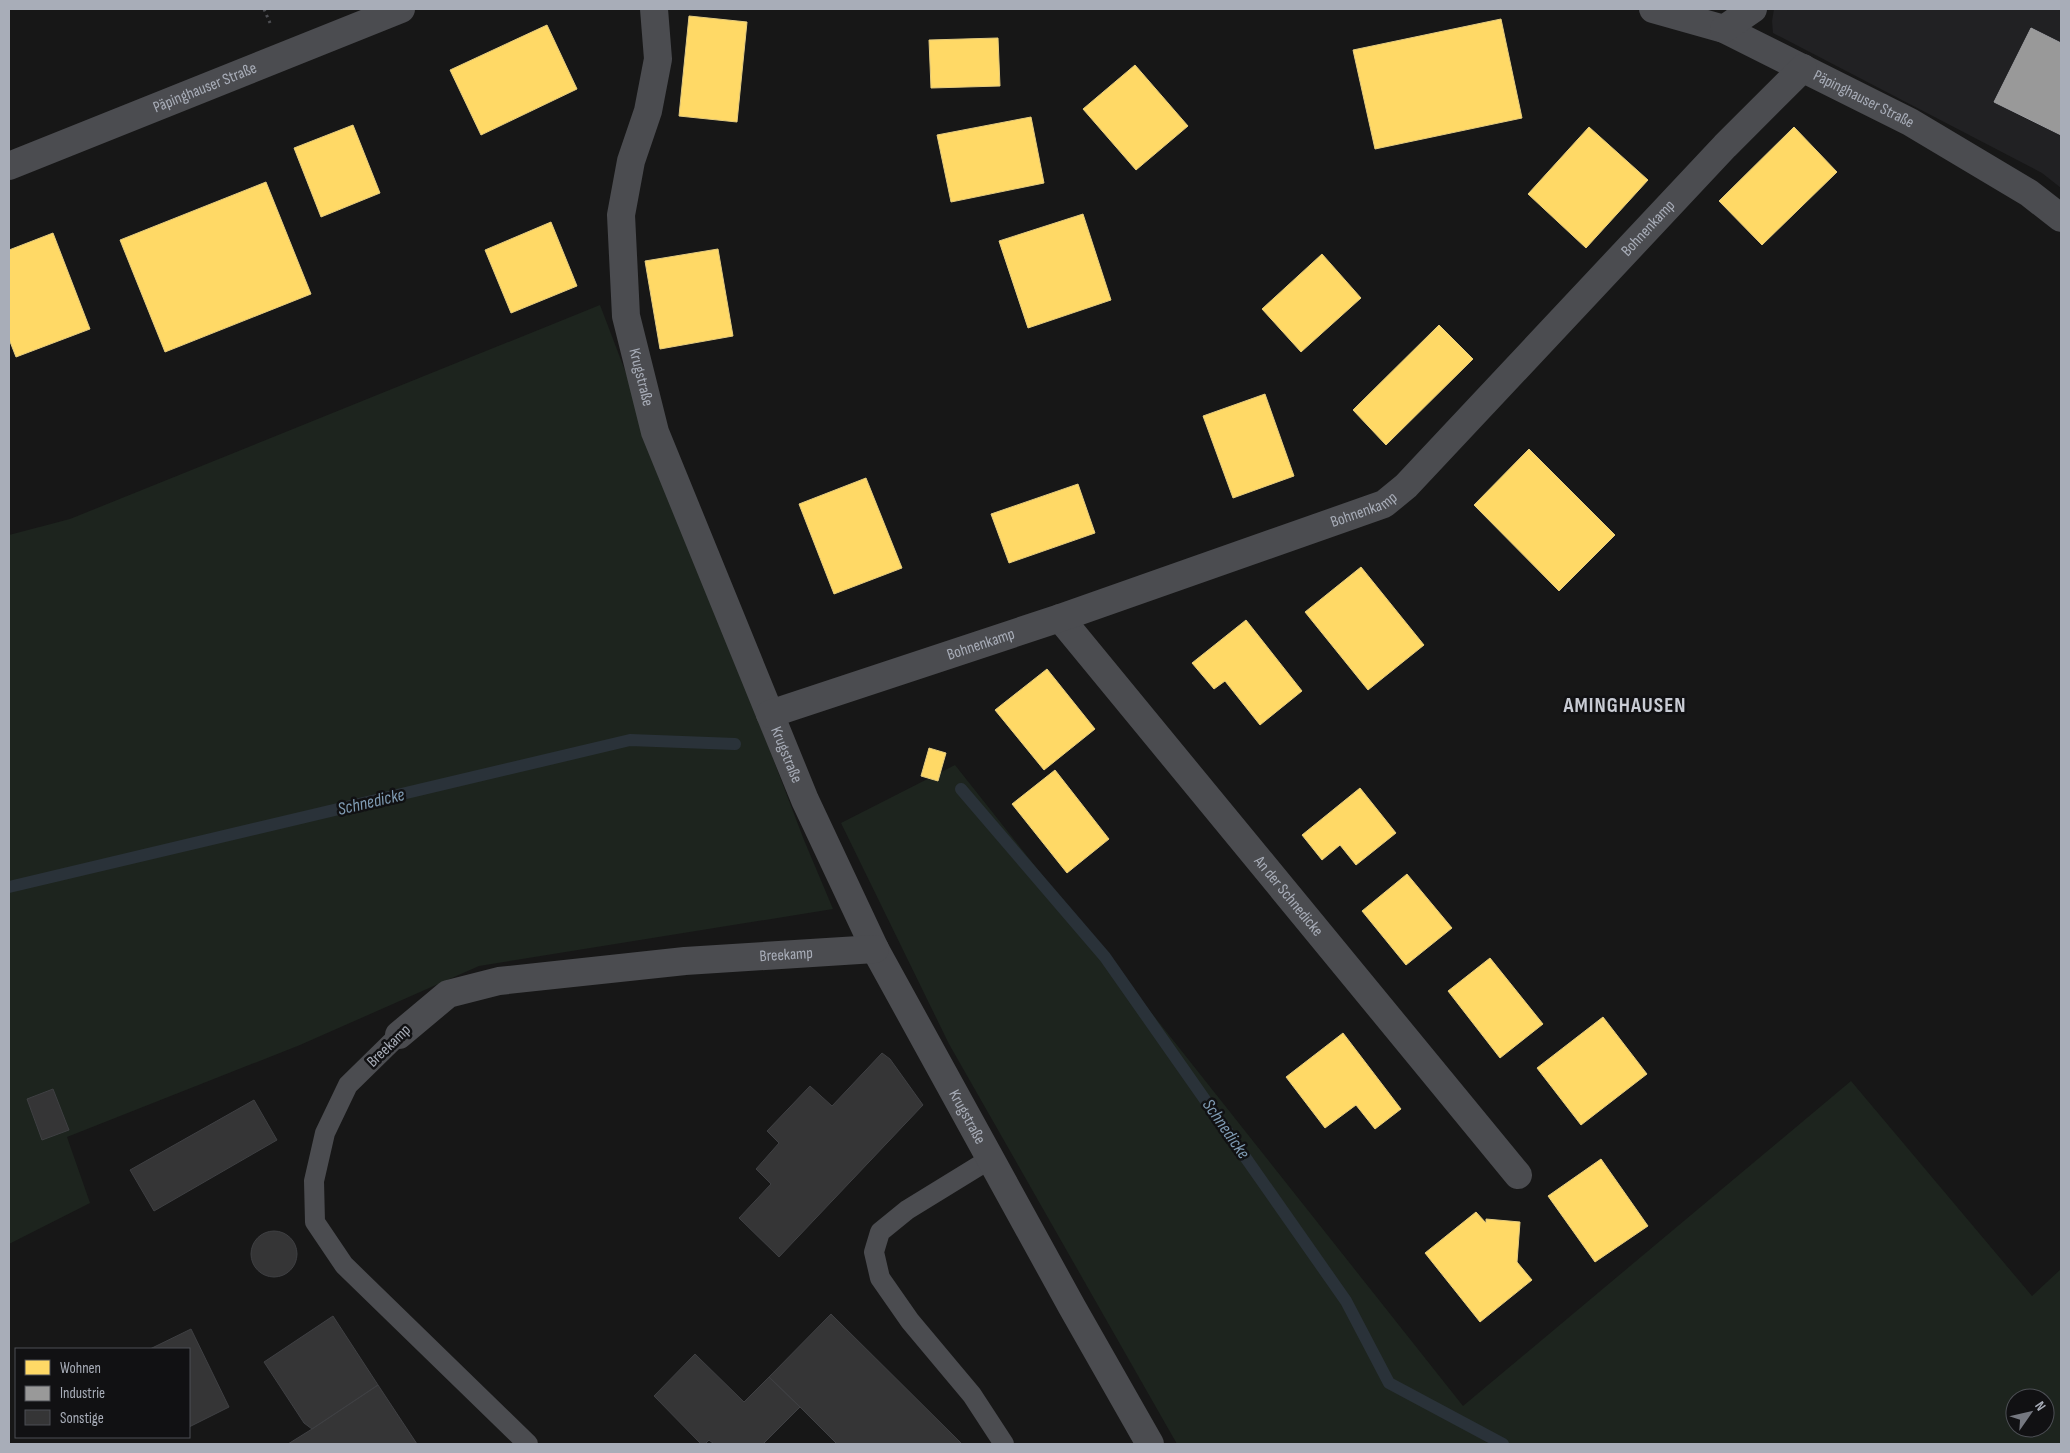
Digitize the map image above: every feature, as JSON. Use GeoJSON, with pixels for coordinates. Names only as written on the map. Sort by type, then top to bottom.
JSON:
{"type":"FeatureCollection","features":[{"type":"Feature","properties":{"kind":"street","name":"Päpinghauser Straße"},"geometry":{"type":"LineString","coordinates":[[9,166],[401,9]]}},
{"type":"Feature","properties":{"kind":"street","name":"Krugstraße"},"geometry":{"type":"LineString","coordinates":[[654,9],[658,59],[648,111],[631,161],[621,215],[626,316],[655,432],[805,800],[875,949],[1150,1444]]}},
{"type":"Feature","properties":{"kind":"street","name":"Päpinghauser Straße"},"geometry":{"type":"LineString","coordinates":[[1653,9],[1724,29],[1910,122],[2029,193],[2061,218]]}},
{"type":"Feature","properties":{"kind":"street"},"geometry":{"type":"LineString","coordinates":[[1724,29],[1753,9]]}},
{"type":"Feature","properties":{"kind":"street","name":"Bohnenkamp"},"geometry":{"type":"LineString","coordinates":[[770,714],[1060,618],[1384,504],[1406,486],[1725,146],[1803,68]]}},
{"type":"Feature","properties":{"kind":"street","name":"An der Schnedicke"},"geometry":{"type":"LineString","coordinates":[[1060,618],[1518,1175]]}},
{"type":"Feature","properties":{"kind":"street","name":"Breekamp"},"geometry":{"type":"LineString","coordinates":[[399,1035],[448,994],[499,981],[685,961],[875,949]]}},
{"type":"Feature","properties":{"kind":"lane","name":"Breekamp"},"geometry":{"type":"LineString","coordinates":[[399,1035],[348,1085],[325,1133],[314,1181],[315,1222],[344,1265],[528,1444]]}},
{"type":"Feature","properties":{"kind":"lane"},"geometry":{"type":"LineString","coordinates":[[990,1159],[907,1210],[880,1232],[874,1252],[880,1278],[910,1321],[972,1395],[1004,1444]]}},
{"type":"Feature","properties":{"kind":"shaded area"},"geometry":{"type":"Polygon","coordinates":[[[1774,9],[2061,9],[2061,188],[2042,173],[1773,33],[1774,9]]]}},
{"type":"Feature","properties":{"kind":"shaded area"},"geometry":{"type":"Polygon","coordinates":[[[600,305],[804,840],[833,909],[479,966],[300,1045],[67,1137],[90,1203],[9,1244],[9,535],[70,519],[600,305]]]}},
{"type":"Feature","properties":{"kind":"shaded area"},"geometry":{"type":"Polygon","coordinates":[[[955,765],[1463,1406],[1851,1081],[2032,1296],[2061,1269],[2061,1444],[1177,1444],[949,1044],[841,823],[955,765]]]}},
{"type":"Feature","properties":{"kind":"building: Wohnen"},"geometry":{"type":"Polygon","coordinates":[[[689,16],[747,22],[737,122],[679,116],[689,16]]]}},
{"type":"Feature","properties":{"kind":"building: Wohnen"},"geometry":{"type":"Polygon","coordinates":[[[1501,19],[1522,118],[1375,149],[1353,50],[1501,19]]]}},
{"type":"Feature","properties":{"kind":"building: Wohnen"},"geometry":{"type":"Polygon","coordinates":[[[547,25],[577,89],[481,135],[450,70],[547,25]]]}},
{"type":"Feature","properties":{"kind":"building: Wohnen"},"geometry":{"type":"Polygon","coordinates":[[[998,38],[1000,86],[931,88],[929,40],[998,38]]]}},
{"type":"Feature","properties":{"kind":"building: Wohnen"},"geometry":{"type":"Polygon","coordinates":[[[1135,65],[1188,126],[1136,170],[1083,109],[1135,65]]]}},
{"type":"Feature","properties":{"kind":"building: Wohnen"},"geometry":{"type":"Polygon","coordinates":[[[1031,117],[1044,183],[951,202],[937,135],[1031,117]]]}},
{"type":"Feature","properties":{"kind":"building: Wohnen"},"geometry":{"type":"Polygon","coordinates":[[[353,125],[380,193],[321,217],[294,148],[353,125]]]}},
{"type":"Feature","properties":{"kind":"building: Wohnen"},"geometry":{"type":"Polygon","coordinates":[[[1589,127],[1648,180],[1586,248],[1528,194],[1589,127]]]}},
{"type":"Feature","properties":{"kind":"building: Wohnen"},"geometry":{"type":"Polygon","coordinates":[[[1794,127],[1837,172],[1762,245],[1719,201],[1794,127]]]}},
{"type":"Feature","properties":{"kind":"building: Wohnen"},"geometry":{"type":"Polygon","coordinates":[[[266,182],[311,294],[165,352],[120,240],[266,182]]]}},
{"type":"Feature","properties":{"kind":"building: Wohnen"},"geometry":{"type":"Polygon","coordinates":[[[1083,214],[1111,300],[1028,328],[999,241],[1083,214]]]}},
{"type":"Feature","properties":{"kind":"building: Wohnen"},"geometry":{"type":"Polygon","coordinates":[[[551,222],[577,286],[511,313],[485,250],[551,222]]]}},
{"type":"Feature","properties":{"kind":"building: Wohnen"},"geometry":{"type":"Polygon","coordinates":[[[53,233],[90,329],[16,357],[9,339],[9,250],[53,233]]]}},
{"type":"Feature","properties":{"kind":"building: Wohnen"},"geometry":{"type":"Polygon","coordinates":[[[718,249],[733,336],[660,349],[645,261],[718,249]]]}},
{"type":"Feature","properties":{"kind":"building: Wohnen"},"geometry":{"type":"Polygon","coordinates":[[[1322,254],[1361,298],[1301,352],[1262,309],[1322,254]]]}},
{"type":"Feature","properties":{"kind":"building: Wohnen"},"geometry":{"type":"Polygon","coordinates":[[[1439,325],[1473,359],[1386,445],[1353,410],[1439,325]]]}},
{"type":"Feature","properties":{"kind":"building: Wohnen"},"geometry":{"type":"Polygon","coordinates":[[[1265,394],[1294,476],[1233,498],[1203,416],[1265,394]]]}},
{"type":"Feature","properties":{"kind":"building: Wohnen"},"geometry":{"type":"Polygon","coordinates":[[[1529,449],[1615,535],[1559,591],[1474,505],[1529,449]]]}},
{"type":"Feature","properties":{"kind":"building: Wohnen"},"geometry":{"type":"Polygon","coordinates":[[[866,478],[902,568],[834,594],[799,504],[866,478]]]}},
{"type":"Feature","properties":{"kind":"building: Wohnen"},"geometry":{"type":"Polygon","coordinates":[[[1078,484],[1095,533],[1009,563],[991,514],[1078,484]]]}},
{"type":"Feature","properties":{"kind":"building: Wohnen"},"geometry":{"type":"Polygon","coordinates":[[[1361,567],[1424,645],[1368,690],[1305,612],[1361,567]]]}},
{"type":"Feature","properties":{"kind":"building: Wohnen"},"geometry":{"type":"Polygon","coordinates":[[[1246,620],[1302,691],[1260,725],[1225,681],[1214,689],[1192,663],[1246,620]]]}},
{"type":"Feature","properties":{"kind":"building: Wohnen"},"geometry":{"type":"Polygon","coordinates":[[[1047,669],[1095,729],[1044,770],[995,710],[1047,669]]]}},
{"type":"Feature","properties":{"kind":"building: Wohnen"},"geometry":{"type":"Polygon","coordinates":[[[929,748],[946,753],[938,781],[921,776],[929,748]]]}},
{"type":"Feature","properties":{"kind":"building: Wohnen"},"geometry":{"type":"Polygon","coordinates":[[[1055,770],[1109,839],[1067,873],[1012,804],[1055,770]]]}},
{"type":"Feature","properties":{"kind":"building: Wohnen"},"geometry":{"type":"Polygon","coordinates":[[[1360,788],[1396,833],[1356,865],[1340,845],[1322,860],[1302,835],[1360,788]]]}},
{"type":"Feature","properties":{"kind":"building: Wohnen"},"geometry":{"type":"Polygon","coordinates":[[[1407,874],[1452,928],[1406,965],[1362,911],[1407,874]]]}},
{"type":"Feature","properties":{"kind":"building: Wohnen"},"geometry":{"type":"Polygon","coordinates":[[[1490,958],[1543,1024],[1500,1058],[1448,991],[1490,958]]]}},
{"type":"Feature","properties":{"kind":"building: Wohnen"},"geometry":{"type":"Polygon","coordinates":[[[1603,1017],[1647,1074],[1581,1125],[1537,1068],[1603,1017]]]}},
{"type":"Feature","properties":{"kind":"building: Wohnen"},"geometry":{"type":"Polygon","coordinates":[[[1343,1033],[1401,1109],[1375,1129],[1356,1105],[1325,1128],[1286,1077],[1343,1033]]]}},
{"type":"Feature","properties":{"kind":"building: Wohnen"},"geometry":{"type":"Polygon","coordinates":[[[1601,1159],[1648,1226],[1595,1262],[1548,1196],[1601,1159]]]}},
{"type":"Feature","properties":{"kind":"building: Wohnen"},"geometry":{"type":"Polygon","coordinates":[[[1476,1212],[1486,1223],[1486,1219],[1520,1222],[1517,1262],[1532,1280],[1480,1322],[1425,1253],[1476,1212]]]}},
{"type":"Feature","properties":{"kind":"building: Industrie"},"geometry":{"type":"Polygon","coordinates":[[[2031,28],[2061,43],[2061,135],[1994,102],[2031,28]]]}},
{"type":"Feature","properties":{"kind":"building: Sonstige"},"geometry":{"type":"Polygon","coordinates":[[[882,1053],[890,1059],[923,1105],[779,1257],[739,1218],[771,1184],[756,1169],[779,1143],[767,1131],[810,1086],[832,1106],[882,1053]]]}},
{"type":"Feature","properties":{"kind":"building: Sonstige"},"geometry":{"type":"Polygon","coordinates":[[[53,1089],[69,1130],[42,1140],[27,1099],[53,1089]]]}},
{"type":"Feature","properties":{"kind":"building: Sonstige"},"geometry":{"type":"Polygon","coordinates":[[[254,1100],[277,1140],[154,1211],[130,1170],[254,1100]]]}},
{"type":"Feature","properties":{"kind":"building: Sonstige"},"geometry":{"type":"Polygon","coordinates":[[[269,1231],[279,1231],[293,1241],[297,1254],[293,1267],[287,1273],[279,1277],[269,1277],[255,1267],[251,1259],[251,1249],[261,1235],[269,1231]]]}},
{"type":"Feature","properties":{"kind":"building: Sonstige"},"geometry":{"type":"Polygon","coordinates":[[[831,1314],[962,1444],[837,1444],[769,1377],[831,1314]]]}},
{"type":"Feature","properties":{"kind":"building: Sonstige"},"geometry":{"type":"Polygon","coordinates":[[[333,1316],[378,1385],[312,1429],[304,1423],[264,1362],[333,1316]]]}},
{"type":"Feature","properties":{"kind":"building: Sonstige"},"geometry":{"type":"Polygon","coordinates":[[[191,1329],[229,1407],[190,1426],[190,1348],[152,1348],[191,1329]]]}},
{"type":"Feature","properties":{"kind":"building: Sonstige"},"geometry":{"type":"Polygon","coordinates":[[[695,1354],[744,1402],[769,1377],[800,1407],[763,1444],[714,1444],[709,1440],[705,1444],[701,1444],[654,1396],[695,1354]]]}},
{"type":"Feature","properties":{"kind":"building: Sonstige"},"geometry":{"type":"Polygon","coordinates":[[[378,1385],[417,1444],[288,1444],[312,1429],[378,1385]]]}},
{"type":"Feature","properties":{"kind":"waterway","name":"Schnedicke"},"geometry":{"type":"LineString","coordinates":[[9,887],[630,740],[735,744]]}},
{"type":"Feature","properties":{"kind":"waterway","name":"Schnedicke"},"geometry":{"type":"LineString","coordinates":[[961,789],[1105,957],[1346,1301],[1389,1383],[1503,1444]]}},
{"type":"Feature","properties":{"kind":"district","name":"AMINGHAUSEN"},"geometry":{"type":"Point","coordinates":[1625,705]}}]}
